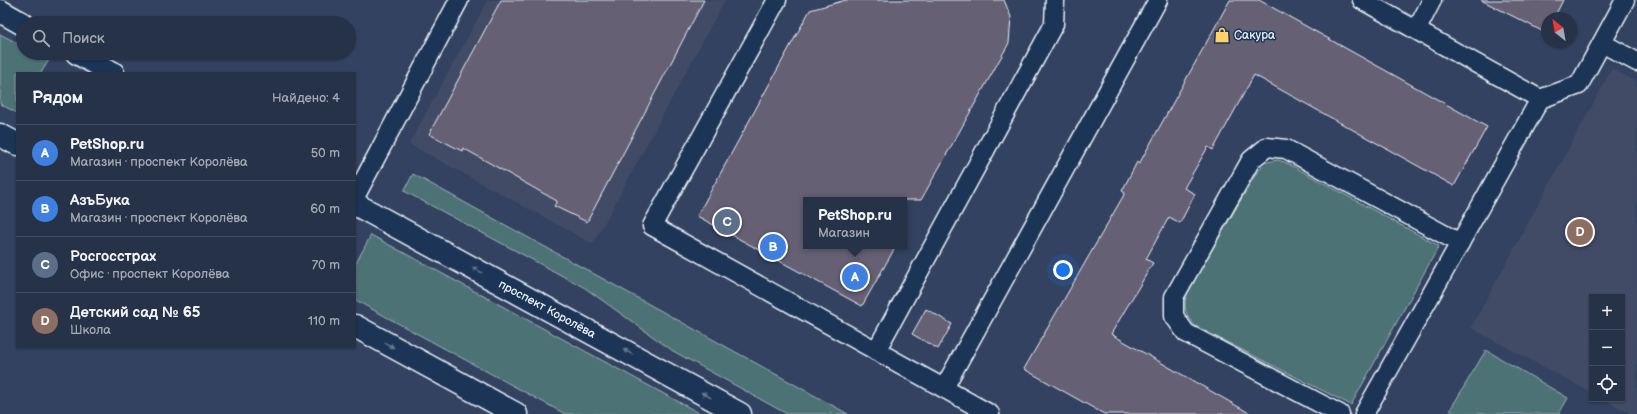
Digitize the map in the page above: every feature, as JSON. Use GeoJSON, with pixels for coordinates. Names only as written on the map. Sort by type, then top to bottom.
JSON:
{"type":"FeatureCollection","features":[{"type":"Feature","properties":{"kind":"street"},"geometry":{"type":"LineString","coordinates":[[0,11],[16,20]]}},
{"type":"Feature","properties":{"kind":"street"},"geometry":{"type":"LineString","coordinates":[[90,60],[111,72]]}},
{"type":"Feature","properties":{"kind":"street"},"geometry":{"type":"LineString","coordinates":[[0,135],[16,143]]}},
{"type":"Feature","properties":{"kind":"street","name":"проспект Королёва"},"geometry":{"type":"LineString","coordinates":[[356,205],[740,414]]}},
{"type":"Feature","properties":{"kind":"street"},"geometry":{"type":"LineString","coordinates":[[356,327],[516,414]]}},
{"type":"Feature","properties":{"kind":"lane"},"geometry":{"type":"LineString","coordinates":[[356,194],[459,0]]}},
{"type":"Feature","properties":{"kind":"lane"},"geometry":{"type":"LineString","coordinates":[[777,0],[652,226],[990,414]]}},
{"type":"Feature","properties":{"kind":"lane"},"geometry":{"type":"LineString","coordinates":[[876,350],[1054,24],[1055,0]]}},
{"type":"Feature","properties":{"kind":"lane"},"geometry":{"type":"LineString","coordinates":[[944,388],[1158,0]]}},
{"type":"Feature","properties":{"kind":"lane"},"geometry":{"type":"LineString","coordinates":[[1362,0],[1540,98]]}},
{"type":"Feature","properties":{"kind":"lane"},"geometry":{"type":"LineString","coordinates":[[1416,30],[1432,0]]}},
{"type":"Feature","properties":{"kind":"lane"},"geometry":{"type":"LineString","coordinates":[[1364,414],[1540,98],[1579,85],[1625,0]]}},
{"type":"Feature","properties":{"kind":"lane"},"geometry":{"type":"LineString","coordinates":[[1602,43],[1637,62]]}},
{"type":"Feature","properties":{"kind":"lane"},"geometry":{"type":"LineString","coordinates":[[1340,414],[1186,333],[1174,316],[1174,297],[1251,160],[1267,147],[1286,149],[1460,244]]}},
{"type":"Feature","properties":{"kind":"shaded area"},"geometry":{"type":"Polygon","coordinates":[[[488,0],[725,0],[593,244],[409,144],[488,0]]]}},
{"type":"Feature","properties":{"kind":"shaded area"},"geometry":{"type":"Polygon","coordinates":[[[1612,69],[1637,82],[1637,414],[1631,414],[1609,402],[1625,402],[1625,294],[1589,294],[1589,391],[1471,328],[1612,69]]]}},
{"type":"Feature","properties":{"kind":"green space"},"geometry":{"type":"Polygon","coordinates":[[[0,34],[16,42],[16,60],[49,60],[42,72],[16,72],[16,112],[0,104],[0,34]]]}},
{"type":"Feature","properties":{"kind":"green space"},"geometry":{"type":"Polygon","coordinates":[[[1278,160],[1287,163],[1439,246],[1351,405],[1195,326],[1186,311],[1185,303],[1187,293],[1257,172],[1267,162],[1278,160]]]}},
{"type":"Feature","properties":{"kind":"green space"},"geometry":{"type":"Polygon","coordinates":[[[413,174],[848,414],[787,414],[673,351],[585,288],[404,191],[413,174]]]}},
{"type":"Feature","properties":{"kind":"green space"},"geometry":{"type":"Polygon","coordinates":[[[371,235],[701,414],[565,414],[356,301],[356,263],[371,235]]]}},
{"type":"Feature","properties":{"kind":"green space"},"geometry":{"type":"Polygon","coordinates":[[[1486,350],[1568,398],[1559,414],[1456,414],[1450,410],[1486,350]]]}},
{"type":"Feature","properties":{"kind":"building"},"geometry":{"type":"Polygon","coordinates":[[[501,0],[704,0],[587,222],[554,206],[557,201],[463,148],[462,151],[429,134],[501,0]]]}},
{"type":"Feature","properties":{"kind":"building"},"geometry":{"type":"Polygon","coordinates":[[[846,0],[1004,0],[1011,17],[1009,43],[921,200],[907,200],[907,197],[803,197],[803,249],[894,249],[862,306],[697,216],[810,10],[846,0]]]}},
{"type":"Feature","properties":{"kind":"building"},"geometry":{"type":"Polygon","coordinates":[[[1230,0],[1259,0],[1487,127],[1454,186],[1254,75],[1213,150],[1208,147],[1184,188],[1195,194],[1180,223],[1169,217],[1146,259],[1153,263],[1111,334],[1251,414],[1104,414],[1024,369],[1125,193],[1122,191],[1137,162],[1139,164],[1230,0]]]}},
{"type":"Feature","properties":{"kind":"building"},"geometry":{"type":"Polygon","coordinates":[[[1481,0],[1563,0],[1557,12],[1541,12],[1541,30],[1481,0]]]}},
{"type":"Feature","properties":{"kind":"building"},"geometry":{"type":"Polygon","coordinates":[[[926,309],[952,324],[938,349],[912,334],[926,309]]]}},
{"type":"Feature","properties":{"kind":"place","name":"Сакура"},"geometry":{"type":"Point","coordinates":[1222,35]}},
{"type":"Feature","properties":{"kind":"place","name":"Росгосстрах"},"geometry":{"type":"Point","coordinates":[727,222]}},
{"type":"Feature","properties":{"kind":"place","name":"Детский сад № 65"},"geometry":{"type":"Point","coordinates":[1580,232]}},
{"type":"Feature","properties":{"kind":"place","name":"АзъБука"},"geometry":{"type":"Point","coordinates":[773,247]}},
{"type":"Feature","properties":{"kind":"place","name":"PetShop.ru"},"geometry":{"type":"Point","coordinates":[855,277]}}]}
